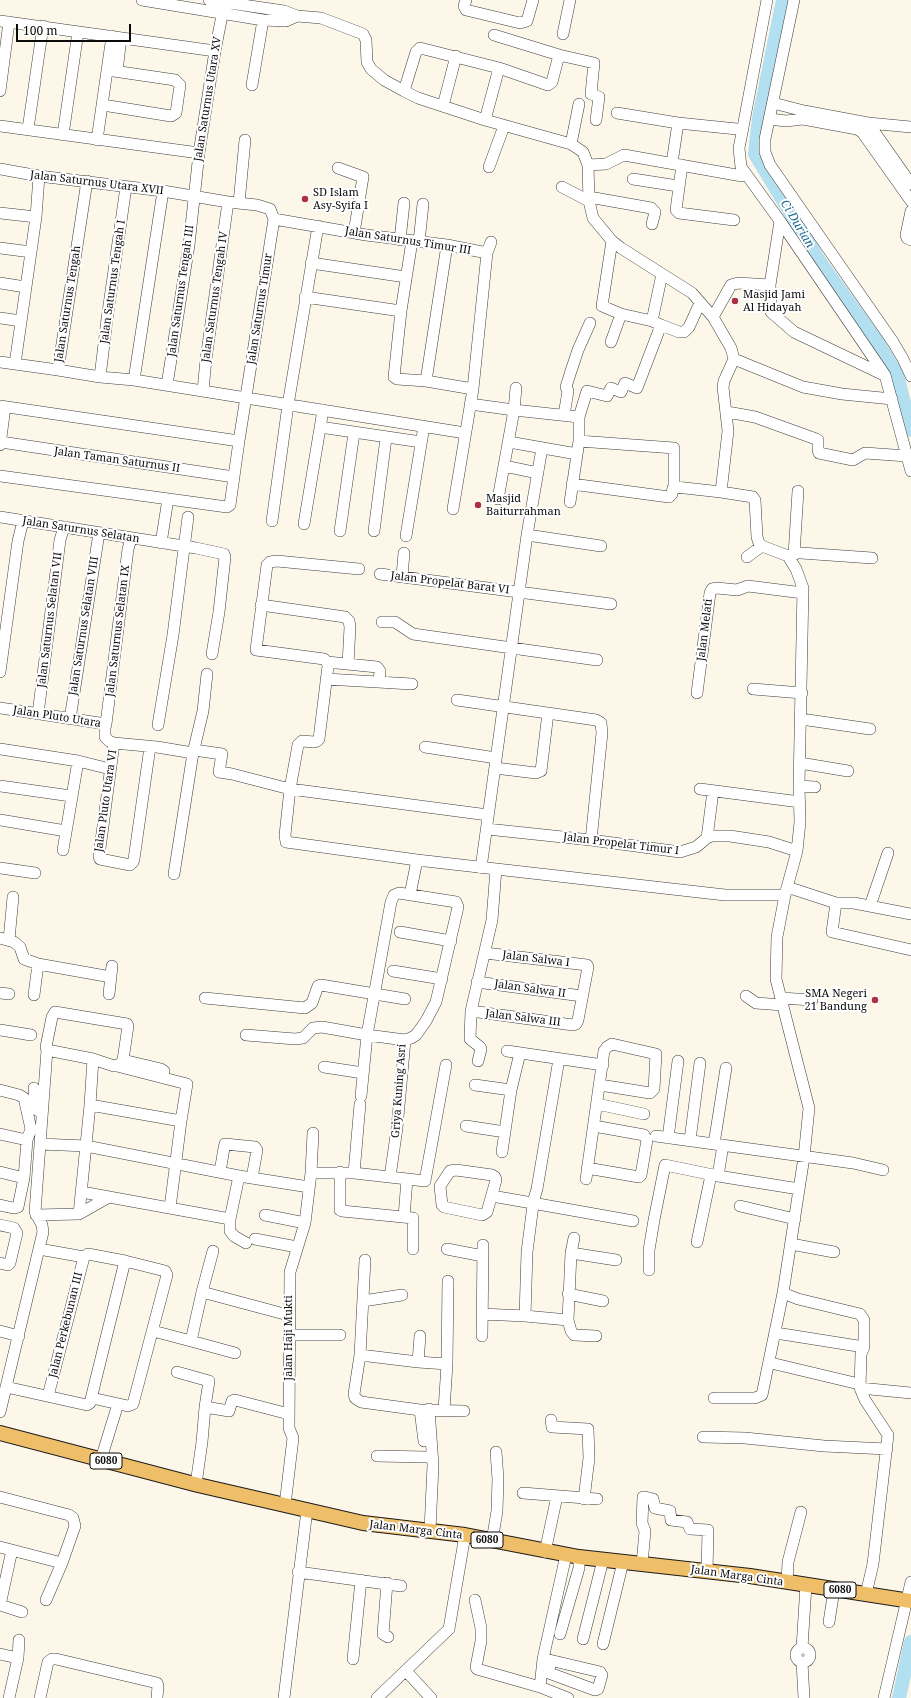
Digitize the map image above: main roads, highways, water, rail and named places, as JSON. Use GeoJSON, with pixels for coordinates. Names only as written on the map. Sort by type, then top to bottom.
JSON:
{"type":"FeatureCollection","features":[{"type":"Feature","properties":{"kind":"main road","name":"Jalan Marga Cinta"},"geometry":{"type":"LineString","coordinates":[[0,1433],[196,1484],[363,1523],[466,1535],[545,1552],[573,1556],[707,1571],[909,1600]]}},
{"type":"Feature","properties":{"kind":"waterway","name":"Ci Durian"},"geometry":{"type":"LineString","coordinates":[[783,0],[759,118],[755,154],[820,262],[878,343],[897,375],[911,430]]}},
{"type":"Feature","properties":{"kind":"waterway","name":"Ci Durian"},"geometry":{"type":"LineString","coordinates":[[899,1698],[911,1642]]}},
{"type":"Feature","properties":{"kind":"place","name":"SD Islam Asy-Syifa I"},"geometry":{"type":"Point","coordinates":[305,199]}},
{"type":"Feature","properties":{"kind":"place","name":"Masjid Jami Al Hidayah"},"geometry":{"type":"Point","coordinates":[735,301]}},
{"type":"Feature","properties":{"kind":"place","name":"Masjid Baiturrahman"},"geometry":{"type":"Point","coordinates":[478,505]}},
{"type":"Feature","properties":{"kind":"place","name":"SMA Negeri 21 Bandung"},"geometry":{"type":"Point","coordinates":[875,1000]}}]}
